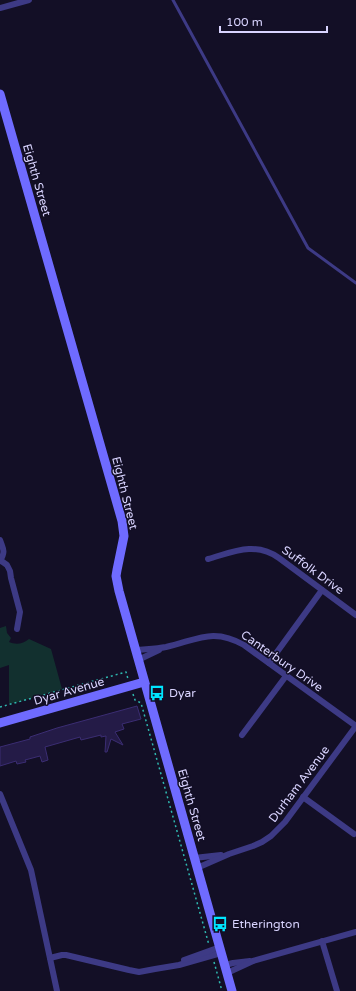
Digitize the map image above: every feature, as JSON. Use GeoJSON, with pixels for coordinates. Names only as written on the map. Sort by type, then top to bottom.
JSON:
{"type":"FeatureCollection","features":[{"type":"Feature","properties":{"kind":"street"},"geometry":{"type":"LineString","coordinates":[[0,8],[30,0]]}},
{"type":"Feature","properties":{"kind":"street","name":"Eighth Street"},"geometry":{"type":"LineString","coordinates":[[0,94],[122,521],[124,536],[117,570],[117,583],[197,868],[216,952],[226,969],[232,991]]}},
{"type":"Feature","properties":{"kind":"street"},"geometry":{"type":"LineString","coordinates":[[0,553],[1,542]]}},
{"type":"Feature","properties":{"kind":"street"},"geometry":{"type":"LineString","coordinates":[[1,542],[4,554],[0,561],[11,578],[20,612],[17,629]]}},
{"type":"Feature","properties":{"kind":"street","name":"Suffolk Drive"},"geometry":{"type":"LineString","coordinates":[[208,559],[251,548],[273,553],[356,615]]}},
{"type":"Feature","properties":{"kind":"street"},"geometry":{"type":"LineString","coordinates":[[268,663],[322,590]]}},
{"type":"Feature","properties":{"kind":"street","name":"Canterbury Drive"},"geometry":{"type":"LineString","coordinates":[[137,655],[206,636],[223,636],[230,638],[244,645],[356,726]]}},
{"type":"Feature","properties":{"kind":"street","name":"Canterbury Drive"},"geometry":{"type":"LineString","coordinates":[[137,655],[166,647]]}},
{"type":"Feature","properties":{"kind":"street"},"geometry":{"type":"LineString","coordinates":[[242,735],[286,676]]}},
{"type":"Feature","properties":{"kind":"street","name":"Dyar Avenue"},"geometry":{"type":"LineString","coordinates":[[0,723],[144,682]]}},
{"type":"Feature","properties":{"kind":"street","name":"Durham Avenue"},"geometry":{"type":"LineString","coordinates":[[197,868],[229,854],[253,846],[271,836],[285,822],[356,726]]}},
{"type":"Feature","properties":{"kind":"street"},"geometry":{"type":"LineString","coordinates":[[0,794],[31,870],[57,991]]}},
{"type":"Feature","properties":{"kind":"street"},"geometry":{"type":"LineString","coordinates":[[303,797],[354,834]]}},
{"type":"Feature","properties":{"kind":"street","name":"Durham Avenue"},"geometry":{"type":"LineString","coordinates":[[194,858],[229,854]]}},
{"type":"Feature","properties":{"kind":"street"},"geometry":{"type":"LineString","coordinates":[[226,969],[233,963],[254,961],[356,932]]}},
{"type":"Feature","properties":{"kind":"street"},"geometry":{"type":"LineString","coordinates":[[322,941],[337,991]]}},
{"type":"Feature","properties":{"kind":"street"},"geometry":{"type":"LineString","coordinates":[[50,958],[66,955],[139,972],[179,965],[216,952]]}},
{"type":"Feature","properties":{"kind":"lane"},"geometry":{"type":"LineString","coordinates":[[173,0],[308,248],[356,283]]}},
{"type":"Feature","properties":{"kind":"path"},"geometry":{"type":"LineString","coordinates":[[0,707],[126,672],[135,700],[141,703],[216,952],[222,991]]}},
{"type":"Feature","properties":{"kind":"green space"},"geometry":{"type":"Polygon","coordinates":[[[6,626],[7,633],[11,638],[9,642],[19,644],[29,639],[51,649],[62,689],[15,703],[9,703],[9,665],[0,668],[0,628],[6,626]]]}},
{"type":"Feature","properties":{"kind":"building"},"geometry":{"type":"Polygon","coordinates":[[[137,706],[141,719],[122,724],[124,729],[115,732],[123,745],[111,739],[107,752],[105,752],[106,736],[101,737],[101,735],[81,740],[80,737],[45,747],[48,760],[42,762],[40,756],[25,760],[26,762],[17,764],[16,761],[0,766],[0,747],[30,739],[30,737],[57,728],[137,706]]]}},
{"type":"Feature","properties":{"kind":"place","name":"Dyar"},"geometry":{"type":"Point","coordinates":[157,693]}},
{"type":"Feature","properties":{"kind":"place","name":"Etherington"},"geometry":{"type":"Point","coordinates":[220,924]}}]}
